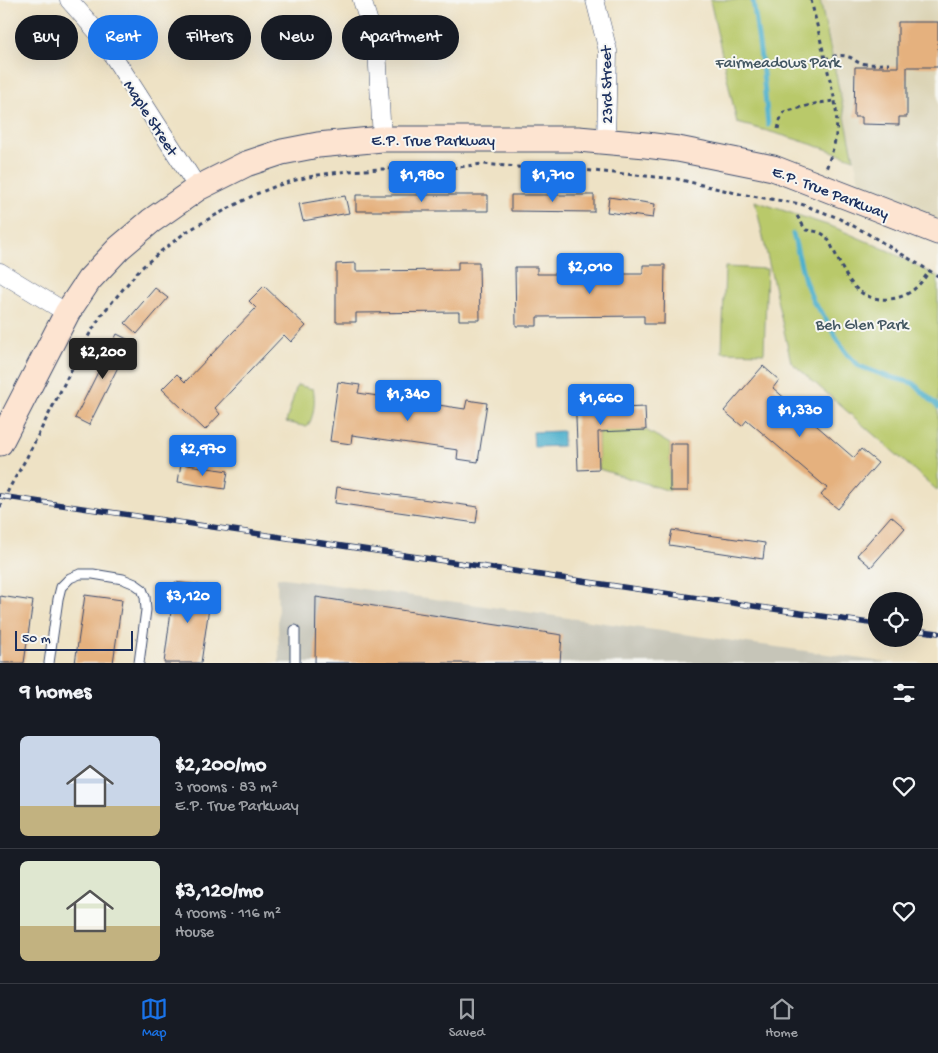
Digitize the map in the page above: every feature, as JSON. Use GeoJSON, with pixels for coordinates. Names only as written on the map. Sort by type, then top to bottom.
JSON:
{"type":"FeatureCollection","features":[{"type":"Feature","properties":{"kind":"main road","name":"E.P. True Parkway"},"geometry":{"type":"LineString","coordinates":[[0,443],[67,313],[89,280],[119,248],[151,221],[198,188],[246,164],[282,152],[318,145],[382,139],[559,139],[646,145],[710,154],[773,168],[938,232]]}},
{"type":"Feature","properties":{"kind":"main road","name":"E.P. True Parkway"},"geometry":{"type":"LineString","coordinates":[[903,219],[938,245]]}},
{"type":"Feature","properties":{"kind":"street","name":"Maple Street"},"geometry":{"type":"LineString","coordinates":[[69,0],[99,34],[198,188]]}},
{"type":"Feature","properties":{"kind":"street"},"geometry":{"type":"LineString","coordinates":[[362,0],[377,48],[382,139]]}},
{"type":"Feature","properties":{"kind":"street","name":"23rd Street"},"geometry":{"type":"LineString","coordinates":[[596,0],[608,51],[606,142]]}},
{"type":"Feature","properties":{"kind":"street"},"geometry":{"type":"LineString","coordinates":[[0,272],[67,313]]}},
{"type":"Feature","properties":{"kind":"lane"},"geometry":{"type":"LineString","coordinates":[[49,663],[61,587],[70,578],[80,574],[124,579],[142,589],[146,610],[138,663]]}},
{"type":"Feature","properties":{"kind":"lane"},"geometry":{"type":"LineString","coordinates":[[294,663],[295,630]]}},
{"type":"Feature","properties":{"kind":"path"},"geometry":{"type":"LineString","coordinates":[[811,0],[835,102],[838,128],[836,140],[819,186]]}},
{"type":"Feature","properties":{"kind":"path"},"geometry":{"type":"LineString","coordinates":[[825,59],[840,56],[849,57],[863,63],[889,64]]}},
{"type":"Feature","properties":{"kind":"path"},"geometry":{"type":"LineString","coordinates":[[778,129],[784,112],[818,103],[835,102]]}},
{"type":"Feature","properties":{"kind":"path"},"geometry":{"type":"LineString","coordinates":[[0,507],[89,335],[102,314],[140,269],[186,232],[214,216],[256,194],[296,180],[350,171],[444,169],[483,164],[540,169],[582,170],[677,179],[740,194],[801,204],[836,217],[865,232],[938,276]]}},
{"type":"Feature","properties":{"kind":"path"},"geometry":{"type":"LineString","coordinates":[[797,216],[806,230],[824,234],[852,285],[869,296],[879,299],[898,298],[917,288],[929,272]]}},
{"type":"Feature","properties":{"kind":"shaded area"},"geometry":{"type":"Polygon","coordinates":[[[820,0],[938,0],[938,234],[864,204],[820,0]]]}},
{"type":"Feature","properties":{"kind":"shaded area"},"geometry":{"type":"Polygon","coordinates":[[[277,577],[891,663],[279,663],[277,577]]]}},
{"type":"Feature","properties":{"kind":"green space","name":"Fairmeadows Park"},"geometry":{"type":"Polygon","coordinates":[[[710,0],[820,0],[854,159],[737,123],[710,0]]]}},
{"type":"Feature","properties":{"kind":"green space","name":"Beh Glen Park"},"geometry":{"type":"Polygon","coordinates":[[[755,201],[836,228],[889,251],[938,277],[938,491],[791,362],[755,201]]]}},
{"type":"Feature","properties":{"kind":"green space"},"geometry":{"type":"Polygon","coordinates":[[[725,267],[767,269],[764,353],[722,352],[725,267]]]}},
{"type":"Feature","properties":{"kind":"green space"},"geometry":{"type":"Polygon","coordinates":[[[297,385],[313,389],[314,408],[307,427],[286,422],[297,385]]]}},
{"type":"Feature","properties":{"kind":"green space"},"geometry":{"type":"Polygon","coordinates":[[[646,430],[670,444],[670,491],[599,469],[598,432],[646,430]]]}},
{"type":"Feature","properties":{"kind":"water"},"geometry":{"type":"Polygon","coordinates":[[[563,431],[563,446],[534,447],[533,432],[563,431]]]}},
{"type":"Feature","properties":{"kind":"building"},"geometry":{"type":"Polygon","coordinates":[[[898,22],[938,22],[938,67],[907,67],[907,117],[899,117],[899,125],[862,124],[862,117],[854,117],[855,67],[898,67],[898,22]]]}},
{"type":"Feature","properties":{"kind":"building"},"geometry":{"type":"Polygon","coordinates":[[[356,195],[488,195],[488,211],[356,211],[356,195]]]}},
{"type":"Feature","properties":{"kind":"building"},"geometry":{"type":"Polygon","coordinates":[[[511,195],[594,195],[594,212],[511,211],[511,195]]]}},
{"type":"Feature","properties":{"kind":"building"},"geometry":{"type":"Polygon","coordinates":[[[345,196],[349,213],[303,221],[299,204],[345,196]]]}},
{"type":"Feature","properties":{"kind":"building"},"geometry":{"type":"Polygon","coordinates":[[[609,197],[655,204],[653,218],[607,212],[609,197]]]}},
{"type":"Feature","properties":{"kind":"building"},"geometry":{"type":"Polygon","coordinates":[[[458,262],[479,262],[480,320],[459,320],[459,312],[356,313],[356,322],[336,322],[336,264],[356,263],[356,271],[458,270],[458,262]]]}},
{"type":"Feature","properties":{"kind":"building"},"geometry":{"type":"Polygon","coordinates":[[[643,265],[665,265],[664,324],[644,324],[644,316],[537,317],[537,326],[516,326],[515,267],[537,267],[537,274],[643,274],[643,265]]]}},
{"type":"Feature","properties":{"kind":"building"},"geometry":{"type":"Polygon","coordinates":[[[264,286],[306,326],[291,342],[284,335],[215,408],[220,414],[205,430],[162,389],[177,374],[185,382],[256,308],[249,301],[264,286]]]}},
{"type":"Feature","properties":{"kind":"building"},"geometry":{"type":"Polygon","coordinates":[[[155,288],[168,298],[137,334],[125,323],[155,288]]]}},
{"type":"Feature","properties":{"kind":"building"},"geometry":{"type":"Polygon","coordinates":[[[117,334],[131,341],[89,425],[75,418],[117,334]]]}},
{"type":"Feature","properties":{"kind":"building"},"geometry":{"type":"Polygon","coordinates":[[[763,366],[779,380],[773,388],[854,458],[861,449],[878,463],[838,509],[821,495],[827,488],[747,420],[742,426],[724,411],[763,366]]]}},
{"type":"Feature","properties":{"kind":"building"},"geometry":{"type":"Polygon","coordinates":[[[338,382],[360,385],[358,393],[465,409],[467,400],[487,403],[478,462],[457,459],[458,450],[352,435],[351,444],[330,441],[338,382]]]}},
{"type":"Feature","properties":{"kind":"building"},"geometry":{"type":"Polygon","coordinates":[[[575,392],[596,392],[597,409],[645,407],[646,430],[598,432],[599,469],[578,470],[575,392]]]}},
{"type":"Feature","properties":{"kind":"building"},"geometry":{"type":"Polygon","coordinates":[[[670,444],[688,444],[688,491],[670,491],[670,444]]]}},
{"type":"Feature","properties":{"kind":"building"},"geometry":{"type":"Polygon","coordinates":[[[181,464],[228,471],[225,489],[178,482],[181,464]]]}},
{"type":"Feature","properties":{"kind":"building"},"geometry":{"type":"Polygon","coordinates":[[[337,487],[478,507],[476,523],[335,503],[337,487]]]}},
{"type":"Feature","properties":{"kind":"building"},"geometry":{"type":"Polygon","coordinates":[[[891,516],[905,528],[871,567],[857,555],[891,516]]]}},
{"type":"Feature","properties":{"kind":"building"},"geometry":{"type":"Polygon","coordinates":[[[672,530],[765,543],[763,559],[669,545],[672,530]]]}},
{"type":"Feature","properties":{"kind":"building"},"geometry":{"type":"Polygon","coordinates":[[[175,582],[212,587],[201,663],[164,663],[175,582]]]}},
{"type":"Feature","properties":{"kind":"building"},"geometry":{"type":"Polygon","coordinates":[[[85,595],[122,600],[113,663],[75,663],[85,595]]]}},
{"type":"Feature","properties":{"kind":"building"},"geometry":{"type":"Polygon","coordinates":[[[0,596],[33,601],[24,663],[0,663],[0,596]]]}},
{"type":"Feature","properties":{"kind":"building"},"geometry":{"type":"Polygon","coordinates":[[[316,597],[562,635],[560,663],[315,663],[316,597]]]}},
{"type":"Feature","properties":{"kind":"waterway"},"geometry":{"type":"LineString","coordinates":[[753,0],[768,125]]}},
{"type":"Feature","properties":{"kind":"waterway"},"geometry":{"type":"LineString","coordinates":[[793,234],[805,281],[814,303],[846,353],[859,366],[913,383],[938,407]]}},
{"type":"Feature","properties":{"kind":"railway"},"geometry":{"type":"LineString","coordinates":[[0,496],[868,623]]}},
{"type":"Feature","properties":{"kind":"railway"},"geometry":{"type":"LineString","coordinates":[[923,631],[938,633]]}}]}
